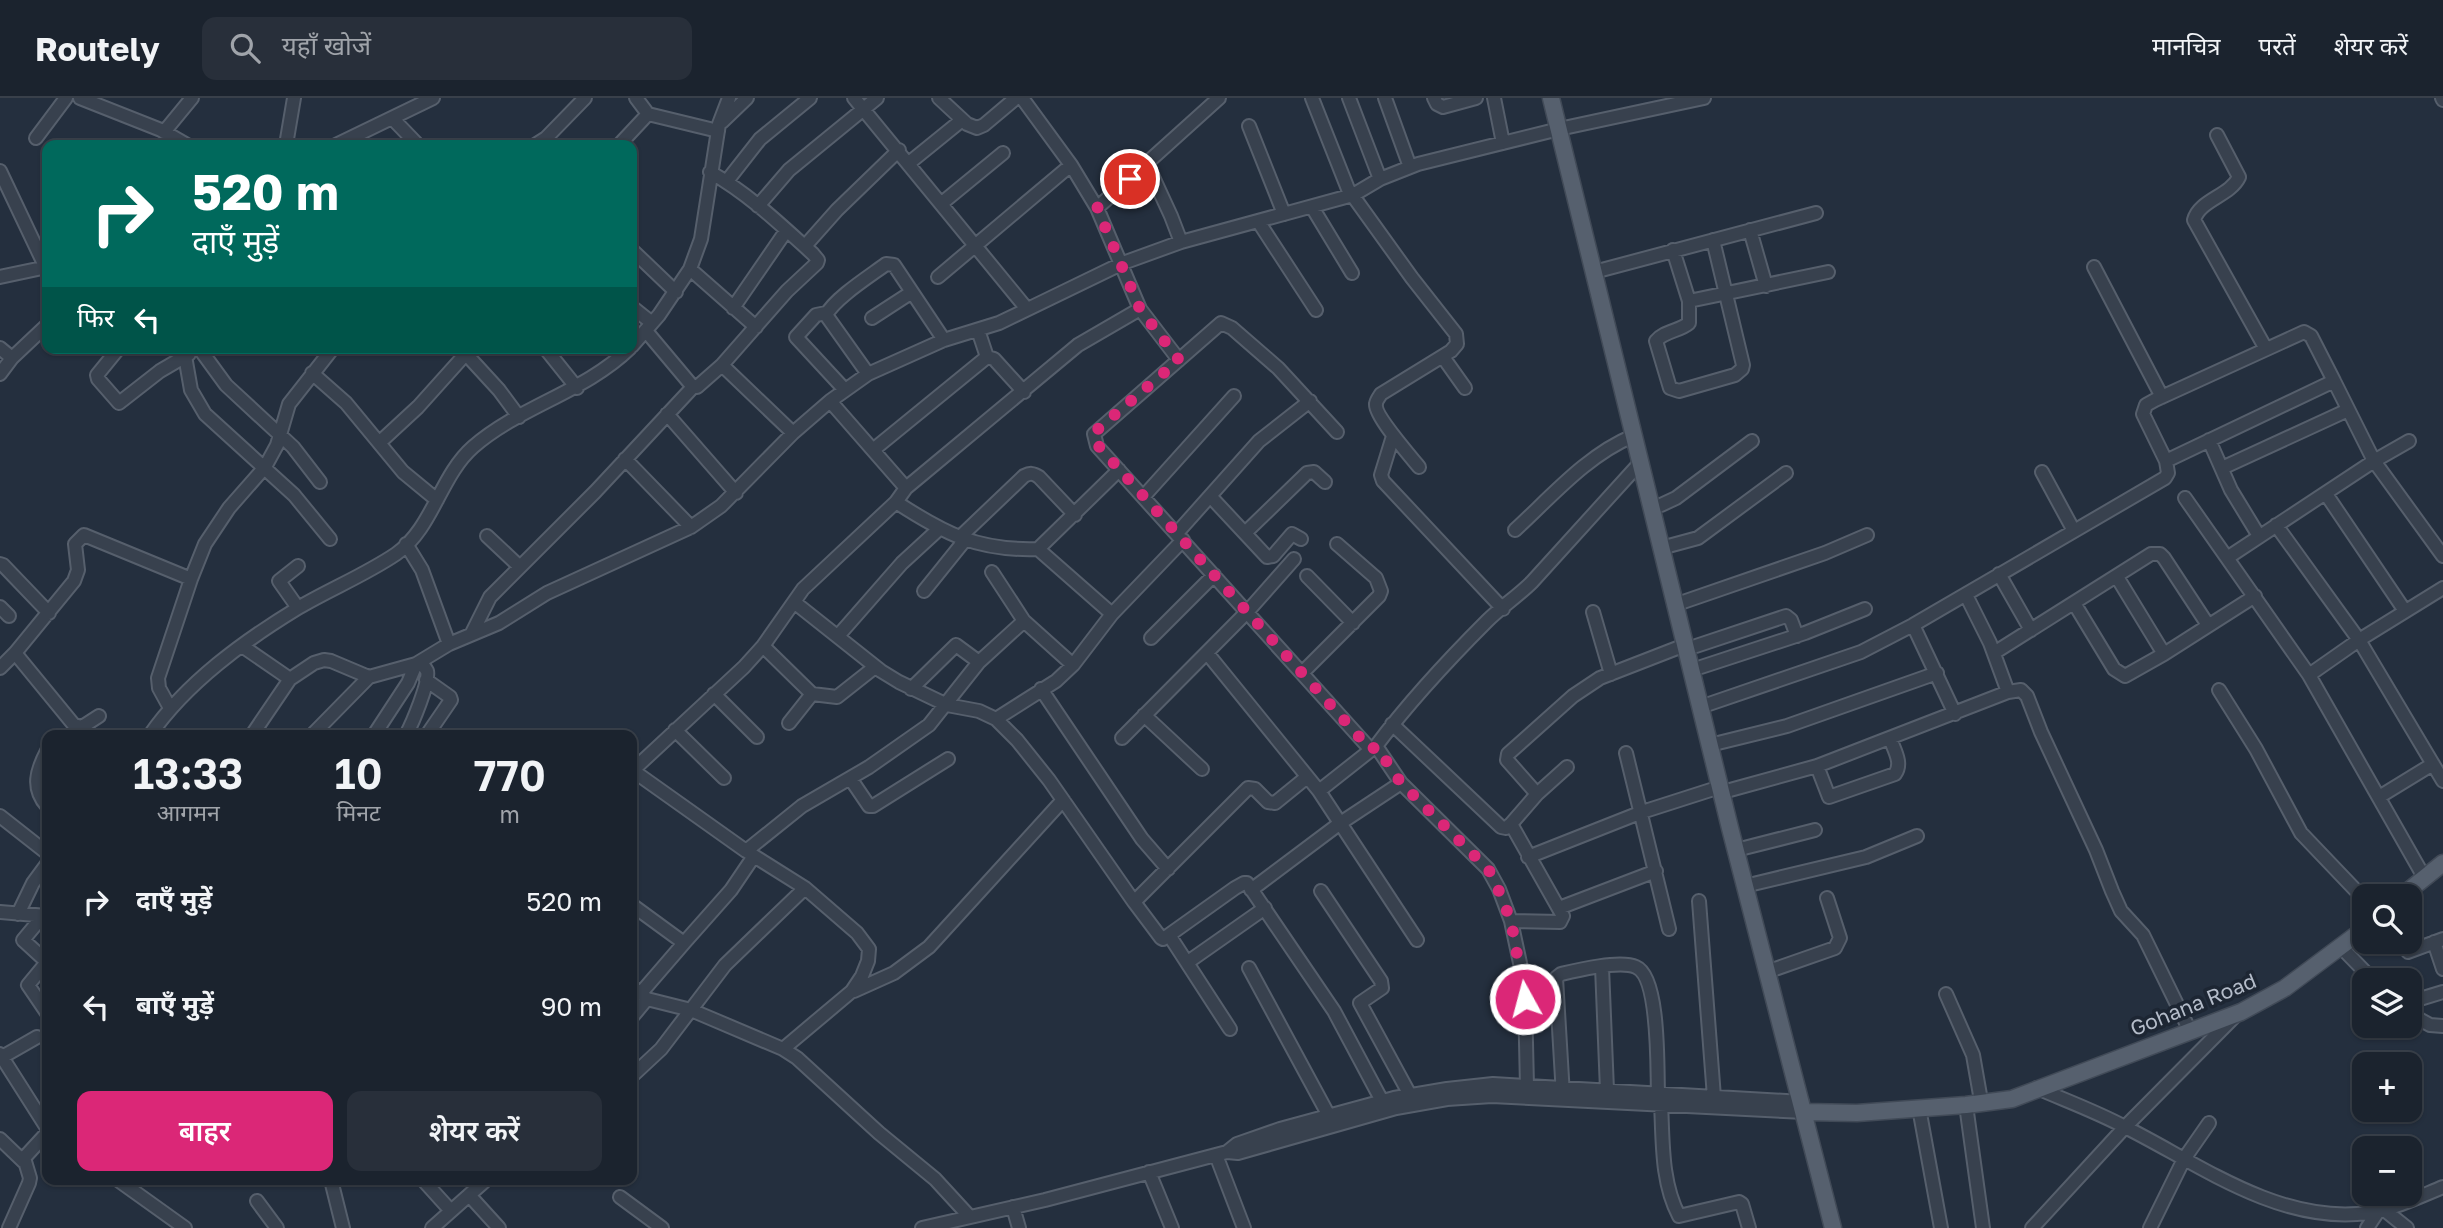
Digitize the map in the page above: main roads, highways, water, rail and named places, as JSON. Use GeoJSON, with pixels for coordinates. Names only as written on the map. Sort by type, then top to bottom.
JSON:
{"type":"FeatureCollection","features":[{"type":"Feature","properties":{"kind":"main road"},"geometry":{"type":"LineString","coordinates":[[1551,98],[1563,128],[1796,1091],[1803,1103],[1857,1113],[1966,1105],[2012,1099],[2031,1091]]}},
{"type":"Feature","properties":{"kind":"main road"},"geometry":{"type":"LineString","coordinates":[[1561,98],[1563,128]]}},
{"type":"Feature","properties":{"kind":"main road"},"geometry":{"type":"LineString","coordinates":[[1598,271],[1633,436],[1661,505],[1666,547],[1683,602],[1690,646],[1701,667],[1725,789],[1744,848],[1792,1036],[1803,1090],[1803,1103],[1833,1228]]}},
{"type":"Feature","properties":{"kind":"main road"},"geometry":{"type":"LineString","coordinates":[[2416,884],[2443,864]]}},
{"type":"Feature","properties":{"kind":"main road","name":"Gohana Road"},"geometry":{"type":"LineString","coordinates":[[2031,1091],[2237,1013],[2285,988],[2352,938]]}},
{"type":"Feature","properties":{"kind":"main road"},"geometry":{"type":"LineString","coordinates":[[1803,1103],[1844,1103],[2031,1091]]}}]}
